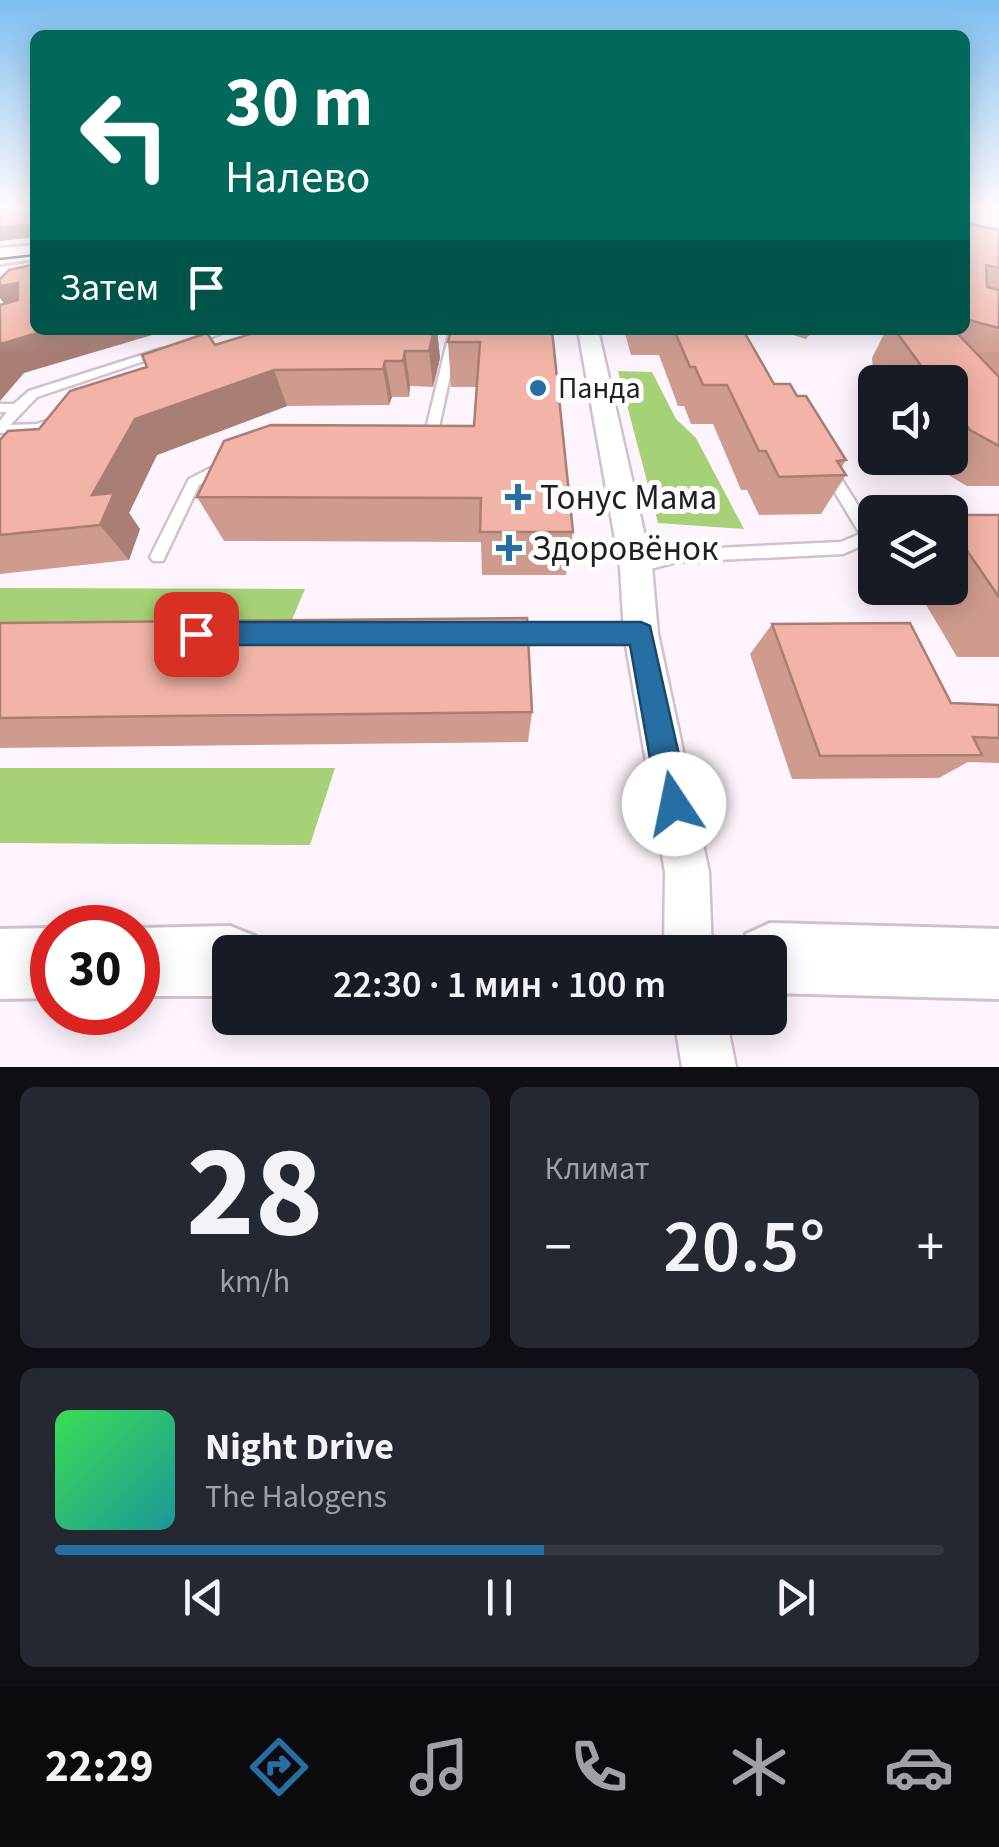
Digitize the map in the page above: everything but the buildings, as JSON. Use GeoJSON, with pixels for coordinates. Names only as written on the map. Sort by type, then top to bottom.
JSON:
{"type":"FeatureCollection","features":[{"type":"Feature","properties":{"kind":"main road"},"geometry":{"type":"LineString","coordinates":[[787,958],[999,964]]}},
{"type":"Feature","properties":{"kind":"main road"},"geometry":{"type":"LineString","coordinates":[[160,962],[212,961]]}},
{"type":"Feature","properties":{"kind":"main road"},"geometry":{"type":"LineString","coordinates":[[0,964],[30,963]]}},
{"type":"Feature","properties":{"kind":"street"},"geometry":{"type":"LineString","coordinates":[[589,335],[636,567],[641,634],[687,872],[688,935]]}},
{"type":"Feature","properties":{"kind":"street"},"geometry":{"type":"LineString","coordinates":[[703,1035],[709,1067]]}},
{"type":"Feature","properties":{"kind":"lane"},"geometry":{"type":"LineString","coordinates":[[0,429],[33,394],[211,335]]}},
{"type":"Feature","properties":{"kind":"lane"},"geometry":{"type":"LineString","coordinates":[[413,438],[432,436],[454,335]]}},
{"type":"Feature","properties":{"kind":"lane"},"geometry":{"type":"LineString","coordinates":[[0,408],[17,408]]}},
{"type":"Feature","properties":{"kind":"lane"},"geometry":{"type":"LineString","coordinates":[[0,429],[38,428],[75,414]]}},
{"type":"Feature","properties":{"kind":"lane"},"geometry":{"type":"LineString","coordinates":[[820,456],[858,513]]}},
{"type":"Feature","properties":{"kind":"lane"},"geometry":{"type":"LineString","coordinates":[[158,557],[194,482],[237,460]]}},
{"type":"Feature","properties":{"kind":"lane"},"geometry":{"type":"LineString","coordinates":[[636,567],[676,556],[844,548],[858,541]]}},
{"type":"Feature","properties":{"kind":"lane"},"geometry":{"type":"LineString","coordinates":[[486,635],[641,634]]}},
{"type":"Feature","properties":{"kind":"green space"},"geometry":{"type":"Polygon","coordinates":[[[618,371],[652,372],[676,419],[696,438],[744,529],[658,523],[618,371]]]}},
{"type":"Feature","properties":{"kind":"green space"},"geometry":{"type":"Polygon","coordinates":[[[0,588],[305,589],[280,648],[0,650],[0,588]]]}},
{"type":"Feature","properties":{"kind":"green space"},"geometry":{"type":"Polygon","coordinates":[[[0,768],[335,768],[310,845],[0,843],[0,768]]]}},
{"type":"Feature","properties":{"kind":"tram line"},"geometry":{"type":"LineString","coordinates":[[0,259],[19,257]]}},
{"type":"Feature","properties":{"kind":"place","name":"Панда"},"geometry":{"type":"Point","coordinates":[538,388]}},
{"type":"Feature","properties":{"kind":"place","name":"Тонус Мама"},"geometry":{"type":"Point","coordinates":[518,497]}},
{"type":"Feature","properties":{"kind":"place","name":"Здоровёнок"},"geometry":{"type":"Point","coordinates":[509,548]}},
{"type":"Feature","properties":{"kind":"route"},"geometry":{"type":"LineString","coordinates":[[196,634],[641,634],[674,804]]}}]}
